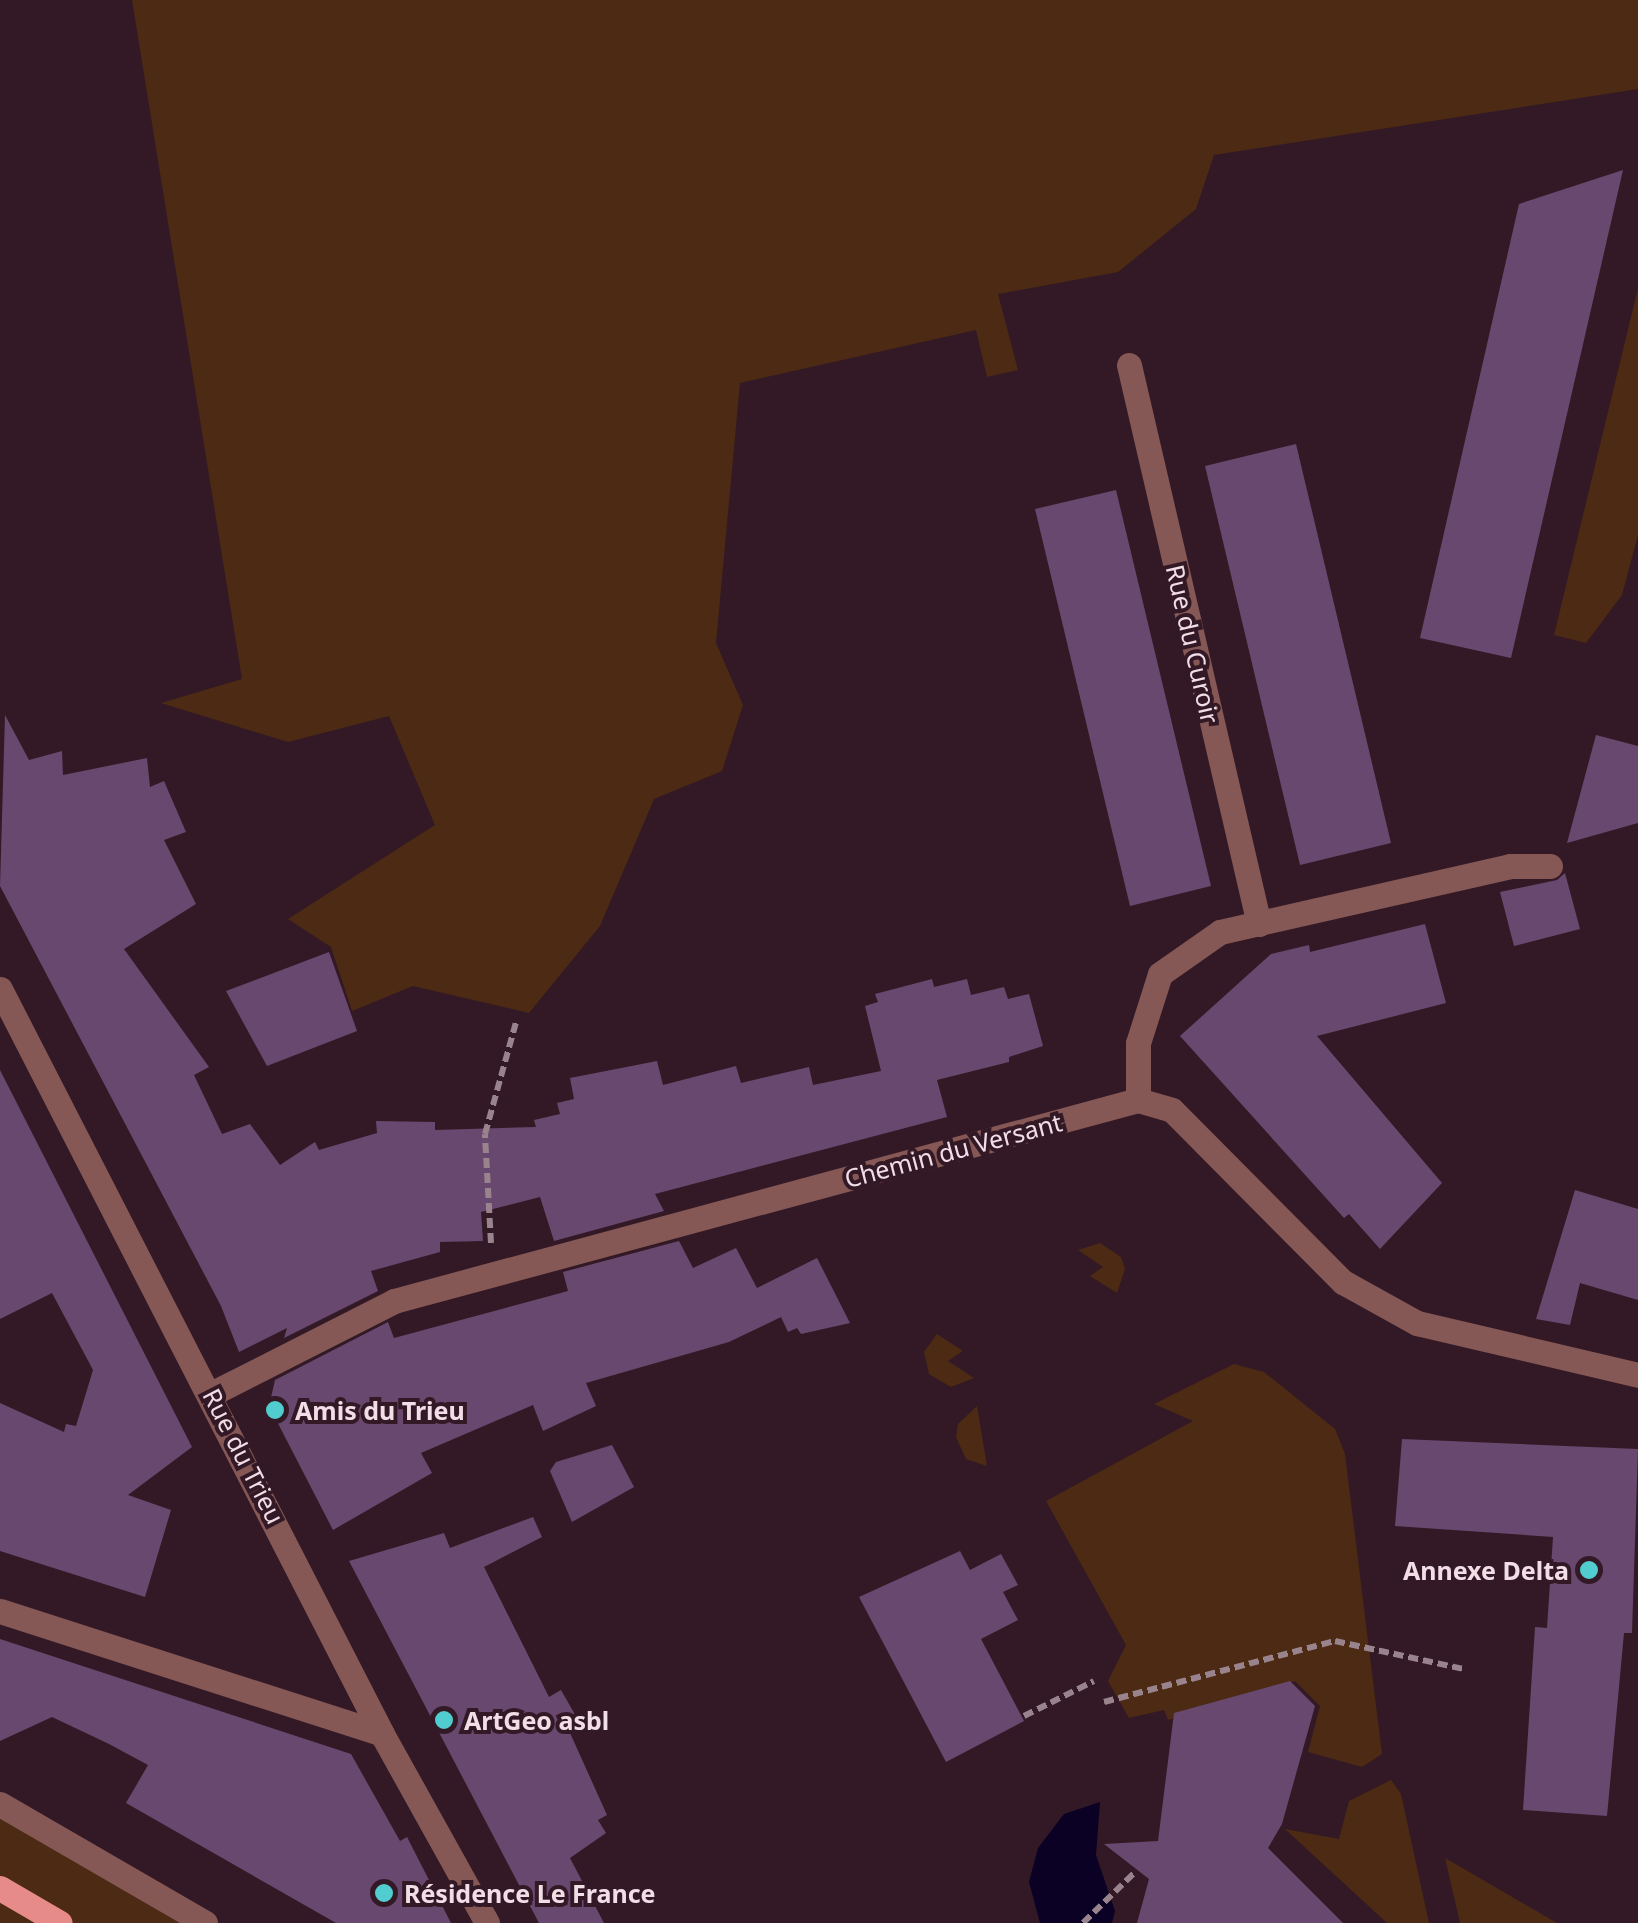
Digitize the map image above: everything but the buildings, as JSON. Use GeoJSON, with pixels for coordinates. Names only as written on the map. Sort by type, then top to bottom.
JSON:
{"type":"FeatureCollection","features":[{"type":"Feature","properties":{"kind":"main road"},"geometry":{"type":"LineString","coordinates":[[0,1888],[60,1923]]}},
{"type":"Feature","properties":{"kind":"street","name":"Rue du Curoir"},"geometry":{"type":"LineString","coordinates":[[1128,365],[1259,924]]}},
{"type":"Feature","properties":{"kind":"street"},"geometry":{"type":"LineString","coordinates":[[1550,866],[1510,866],[1220,932],[1160,974],[1138,1043],[1138,1100],[1172,1110],[1343,1282],[1417,1322],[1638,1375]]}},
{"type":"Feature","properties":{"kind":"street","name":"Rue du Trieu"},"geometry":{"type":"LineString","coordinates":[[0,988],[213,1394],[382,1734],[486,1923]]}},
{"type":"Feature","properties":{"kind":"street","name":"Chemin du Versant"},"geometry":{"type":"LineString","coordinates":[[213,1394],[394,1301],[1138,1100]]}},
{"type":"Feature","properties":{"kind":"street"},"geometry":{"type":"LineString","coordinates":[[0,1611],[382,1734]]}},
{"type":"Feature","properties":{"kind":"street"},"geometry":{"type":"LineString","coordinates":[[0,1804],[205,1923]]}},
{"type":"Feature","properties":{"kind":"path"},"geometry":{"type":"LineString","coordinates":[[500,1272],[490,1238],[485,1134],[516,1019]]}},
{"type":"Feature","properties":{"kind":"path"},"geometry":{"type":"LineString","coordinates":[[1104,1702],[1335,1641],[1463,1670]]}},
{"type":"Feature","properties":{"kind":"path"},"geometry":{"type":"LineString","coordinates":[[1024,1716],[1094,1681]]}},
{"type":"Feature","properties":{"kind":"path"},"geometry":{"type":"LineString","coordinates":[[1083,1923],[1134,1873]]}},
{"type":"Feature","properties":{"kind":"shaded area"},"geometry":{"type":"Polygon","coordinates":[[[132,0],[1638,0],[1638,89],[1214,155],[1196,209],[1118,272],[998,294],[1018,370],[987,377],[976,330],[740,383],[716,643],[743,705],[722,771],[654,799],[600,926],[529,1013],[413,986],[352,1011],[331,947],[288,919],[435,825],[389,716],[288,742],[161,703],[242,679],[132,0]]]}},
{"type":"Feature","properties":{"kind":"shaded area"},"geometry":{"type":"Polygon","coordinates":[[[1638,288],[1638,535],[1622,595],[1586,643],[1554,635],[1638,288]]]}},
{"type":"Feature","properties":{"kind":"shaded area"},"geometry":{"type":"Polygon","coordinates":[[[1100,1243],[1121,1257],[1125,1269],[1117,1293],[1090,1276],[1103,1267],[1078,1250],[1100,1243]]]}},
{"type":"Feature","properties":{"kind":"shaded area"},"geometry":{"type":"Polygon","coordinates":[[[937,1334],[963,1351],[948,1361],[974,1378],[951,1387],[929,1374],[924,1352],[937,1334]]]}},
{"type":"Feature","properties":{"kind":"shaded area"},"geometry":{"type":"Polygon","coordinates":[[[1234,1364],[1264,1372],[1335,1429],[1345,1454],[1382,1754],[1362,1767],[1308,1752],[1320,1706],[1295,1681],[1168,1720],[1164,1710],[1129,1718],[1108,1681],[1126,1645],[1046,1501],[1193,1421],[1154,1404],[1234,1364]]]}},
{"type":"Feature","properties":{"kind":"shaded area"},"geometry":{"type":"Polygon","coordinates":[[[977,1406],[987,1466],[966,1459],[956,1437],[958,1424],[977,1406]]]}},
{"type":"Feature","properties":{"kind":"shaded area"},"geometry":{"type":"Polygon","coordinates":[[[1391,1780],[1401,1794],[1429,1923],[1387,1923],[1285,1829],[1339,1839],[1349,1801],[1391,1780]]]}},
{"type":"Feature","properties":{"kind":"shaded area"},"geometry":{"type":"Polygon","coordinates":[[[1100,1802],[1096,1855],[1115,1911],[1112,1923],[1040,1923],[1029,1882],[1038,1848],[1064,1814],[1100,1802]]]}},
{"type":"Feature","properties":{"kind":"shaded area"},"geometry":{"type":"Polygon","coordinates":[[[0,1804],[205,1923],[0,1923],[0,1804]]]}},
{"type":"Feature","properties":{"kind":"shaded area"},"geometry":{"type":"Polygon","coordinates":[[[1445,1858],[1557,1923],[1460,1923],[1445,1858]]]}},
{"type":"Feature","properties":{"kind":"place","name":"Amis du Trieu"},"geometry":{"type":"Point","coordinates":[275,1410]}},
{"type":"Feature","properties":{"kind":"place","name":"Annexe Delta"},"geometry":{"type":"Point","coordinates":[1589,1570]}},
{"type":"Feature","properties":{"kind":"place","name":"ArtGeo asbl"},"geometry":{"type":"Point","coordinates":[444,1720]}},
{"type":"Feature","properties":{"kind":"place","name":"Résidence Le France"},"geometry":{"type":"Point","coordinates":[384,1893]}}]}
